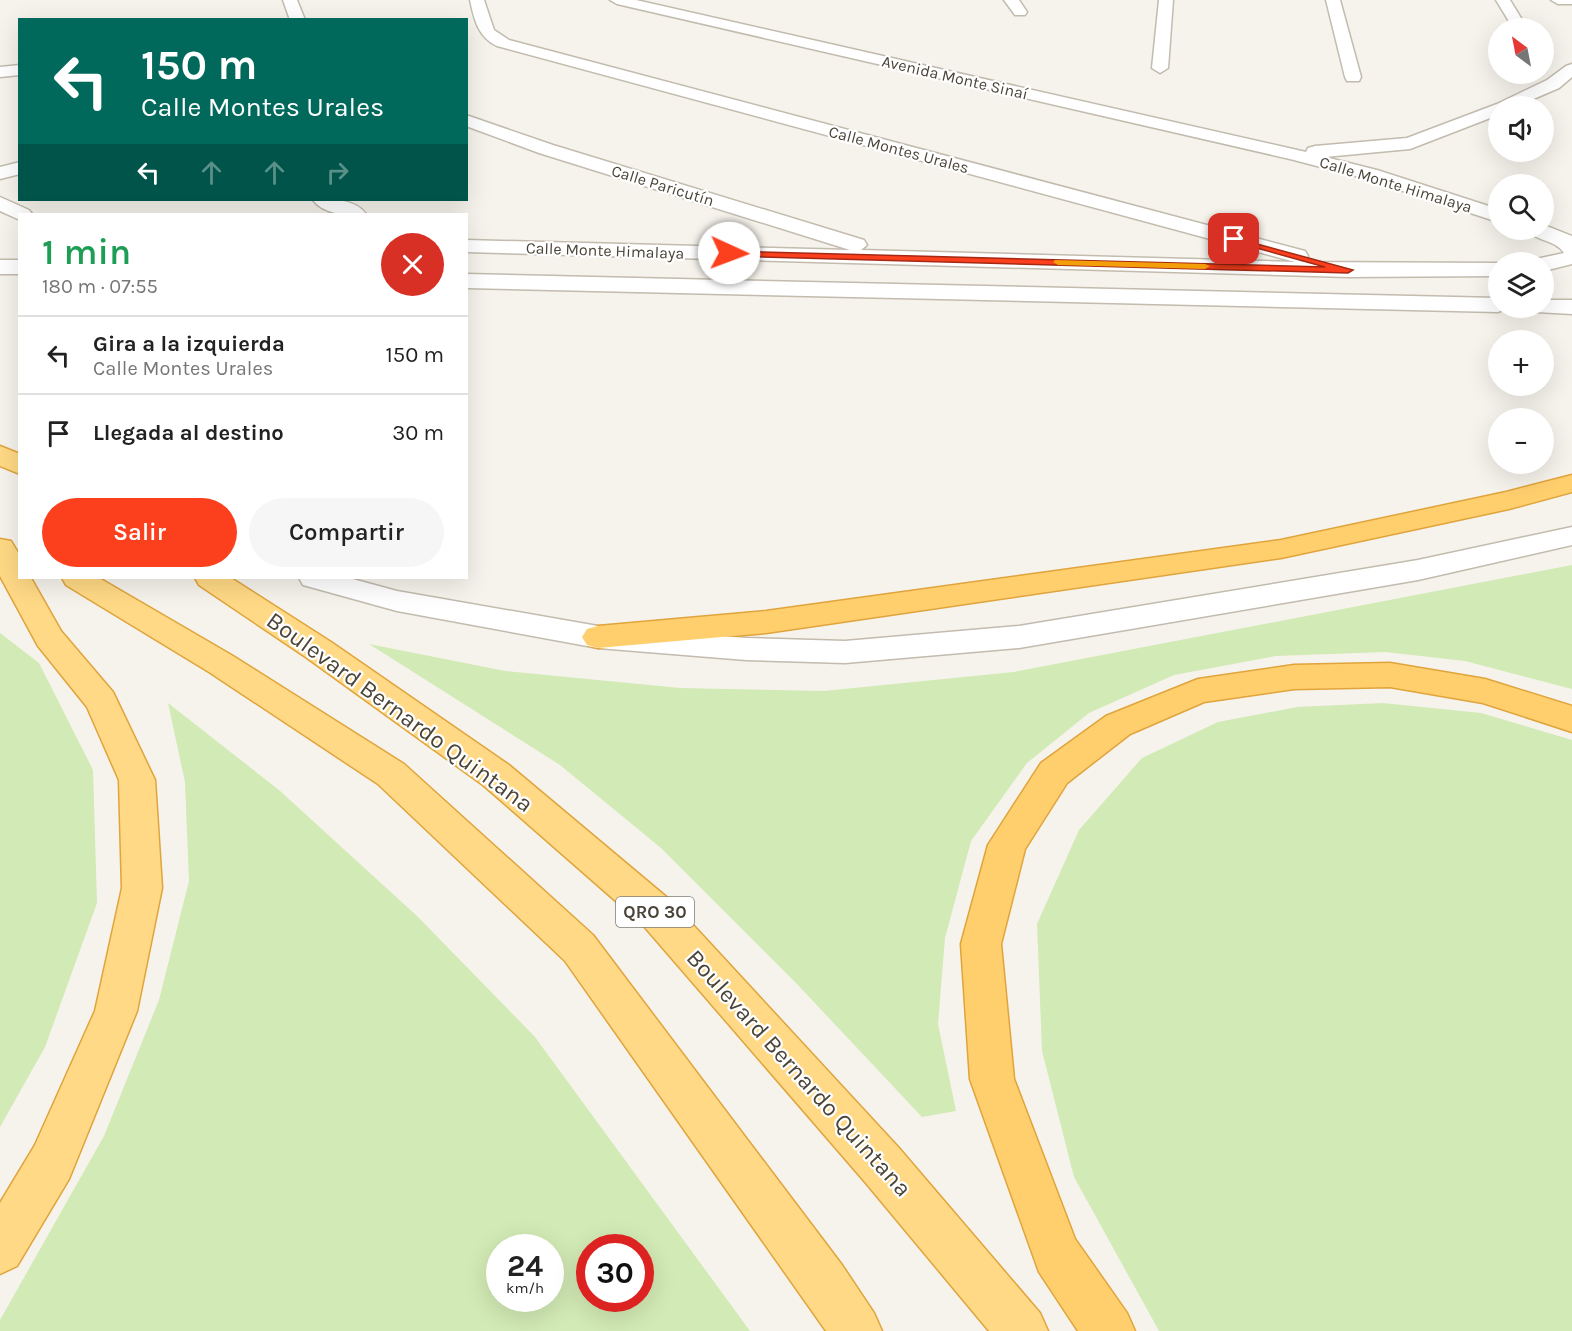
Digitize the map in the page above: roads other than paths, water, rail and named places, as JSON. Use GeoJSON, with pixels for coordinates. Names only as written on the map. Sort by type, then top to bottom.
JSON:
{"type":"FeatureCollection","features":[{"type":"Feature","properties":{"kind":"highway"},"geometry":{"type":"LineString","coordinates":[[0,454],[18,465]]}},
{"type":"Feature","properties":{"kind":"highway"},"geometry":{"type":"LineString","coordinates":[[598,637],[766,622],[1281,549],[1509,500],[1572,483]]}},
{"type":"Feature","properties":{"kind":"highway"},"geometry":{"type":"LineString","coordinates":[[0,531],[18,542]]}},
{"type":"Feature","properties":{"kind":"highway"},"geometry":{"type":"LineString","coordinates":[[0,548],[49,638],[101,701],[137,780],[142,888],[116,1011],[52,1162],[0,1249]]}},
{"type":"Feature","properties":{"kind":"highway"},"geometry":{"type":"LineString","coordinates":[[79,579],[221,664],[391,774],[579,948],[817,1274],[856,1331]]}},
{"type":"Feature","properties":{"kind":"highway","name":"Boulevard Bernardo Quintana"},"geometry":{"type":"LineString","coordinates":[[212,579],[320,650],[496,775],[656,912],[882,1165],[1022,1331]]}},
{"type":"Feature","properties":{"kind":"highway"},"geometry":{"type":"LineString","coordinates":[[1109,1331],[1056,1255],[992,1079],[981,944],[1007,845],[1054,773],[1118,725],[1197,691],[1294,677],[1390,675],[1485,691],[1572,719]]}},
{"type":"Feature","properties":{"kind":"street"},"geometry":{"type":"LineString","coordinates":[[290,0],[297,18]]}},
{"type":"Feature","properties":{"kind":"street","name":"Calle Montes Urales"},"geometry":{"type":"LineString","coordinates":[[477,0],[487,33],[492,39],[503,43],[1348,270]]}},
{"type":"Feature","properties":{"kind":"street","name":"Avenida Monte Sinaí"},"geometry":{"type":"LineString","coordinates":[[617,0],[1293,154]]}},
{"type":"Feature","properties":{"kind":"street"},"geometry":{"type":"LineString","coordinates":[[1160,68],[1166,0]]}},
{"type":"Feature","properties":{"kind":"street"},"geometry":{"type":"LineString","coordinates":[[1333,0],[1353,77]]}},
{"type":"Feature","properties":{"kind":"street"},"geometry":{"type":"LineString","coordinates":[[1503,0],[1514,18]]}},
{"type":"Feature","properties":{"kind":"street"},"geometry":{"type":"LineString","coordinates":[[1558,0],[1569,0]]}},
{"type":"Feature","properties":{"kind":"street"},"geometry":{"type":"LineString","coordinates":[[1554,83],[1572,69]]}},
{"type":"Feature","properties":{"kind":"street"},"geometry":{"type":"LineString","coordinates":[[0,72],[18,70]]}},
{"type":"Feature","properties":{"kind":"street"},"geometry":{"type":"LineString","coordinates":[[1554,84],[1572,82]]}},
{"type":"Feature","properties":{"kind":"street"},"geometry":{"type":"LineString","coordinates":[[1526,96],[1553,84]]}},
{"type":"Feature","properties":{"kind":"street"},"geometry":{"type":"LineString","coordinates":[[1293,154],[1410,143],[1488,113]]}},
{"type":"Feature","properties":{"kind":"street","name":"Calle Paricutín"},"geometry":{"type":"LineString","coordinates":[[468,121],[546,149],[896,258]]}},
{"type":"Feature","properties":{"kind":"street"},"geometry":{"type":"LineString","coordinates":[[1370,174],[1410,143]]}},
{"type":"Feature","properties":{"kind":"street","name":"Calle Monte Himalaya"},"geometry":{"type":"LineString","coordinates":[[1293,154],[1370,174],[1488,213]]}},
{"type":"Feature","properties":{"kind":"street"},"geometry":{"type":"LineString","coordinates":[[0,172],[18,168]]}},
{"type":"Feature","properties":{"kind":"street"},"geometry":{"type":"LineString","coordinates":[[325,201],[354,213]]}},
{"type":"Feature","properties":{"kind":"street"},"geometry":{"type":"LineString","coordinates":[[0,203],[17,225]]}},
{"type":"Feature","properties":{"kind":"street"},"geometry":{"type":"LineString","coordinates":[[1554,236],[1569,242],[1572,249]]}},
{"type":"Feature","properties":{"kind":"street","name":"Calle Monte Himalaya"},"geometry":{"type":"LineString","coordinates":[[468,246],[1348,270],[1488,270]]}},
{"type":"Feature","properties":{"kind":"street"},"geometry":{"type":"LineString","coordinates":[[1554,262],[1572,257]]}},
{"type":"Feature","properties":{"kind":"street"},"geometry":{"type":"LineString","coordinates":[[0,267],[18,267]]}},
{"type":"Feature","properties":{"kind":"street"},"geometry":{"type":"LineString","coordinates":[[468,281],[1488,305]]}},
{"type":"Feature","properties":{"kind":"street"},"geometry":{"type":"LineString","coordinates":[[1554,306],[1572,307]]}},
{"type":"Feature","properties":{"kind":"street"},"geometry":{"type":"LineString","coordinates":[[318,579],[397,601],[598,637],[746,649],[845,651],[1019,637],[1418,570],[1572,536]]}}]}
